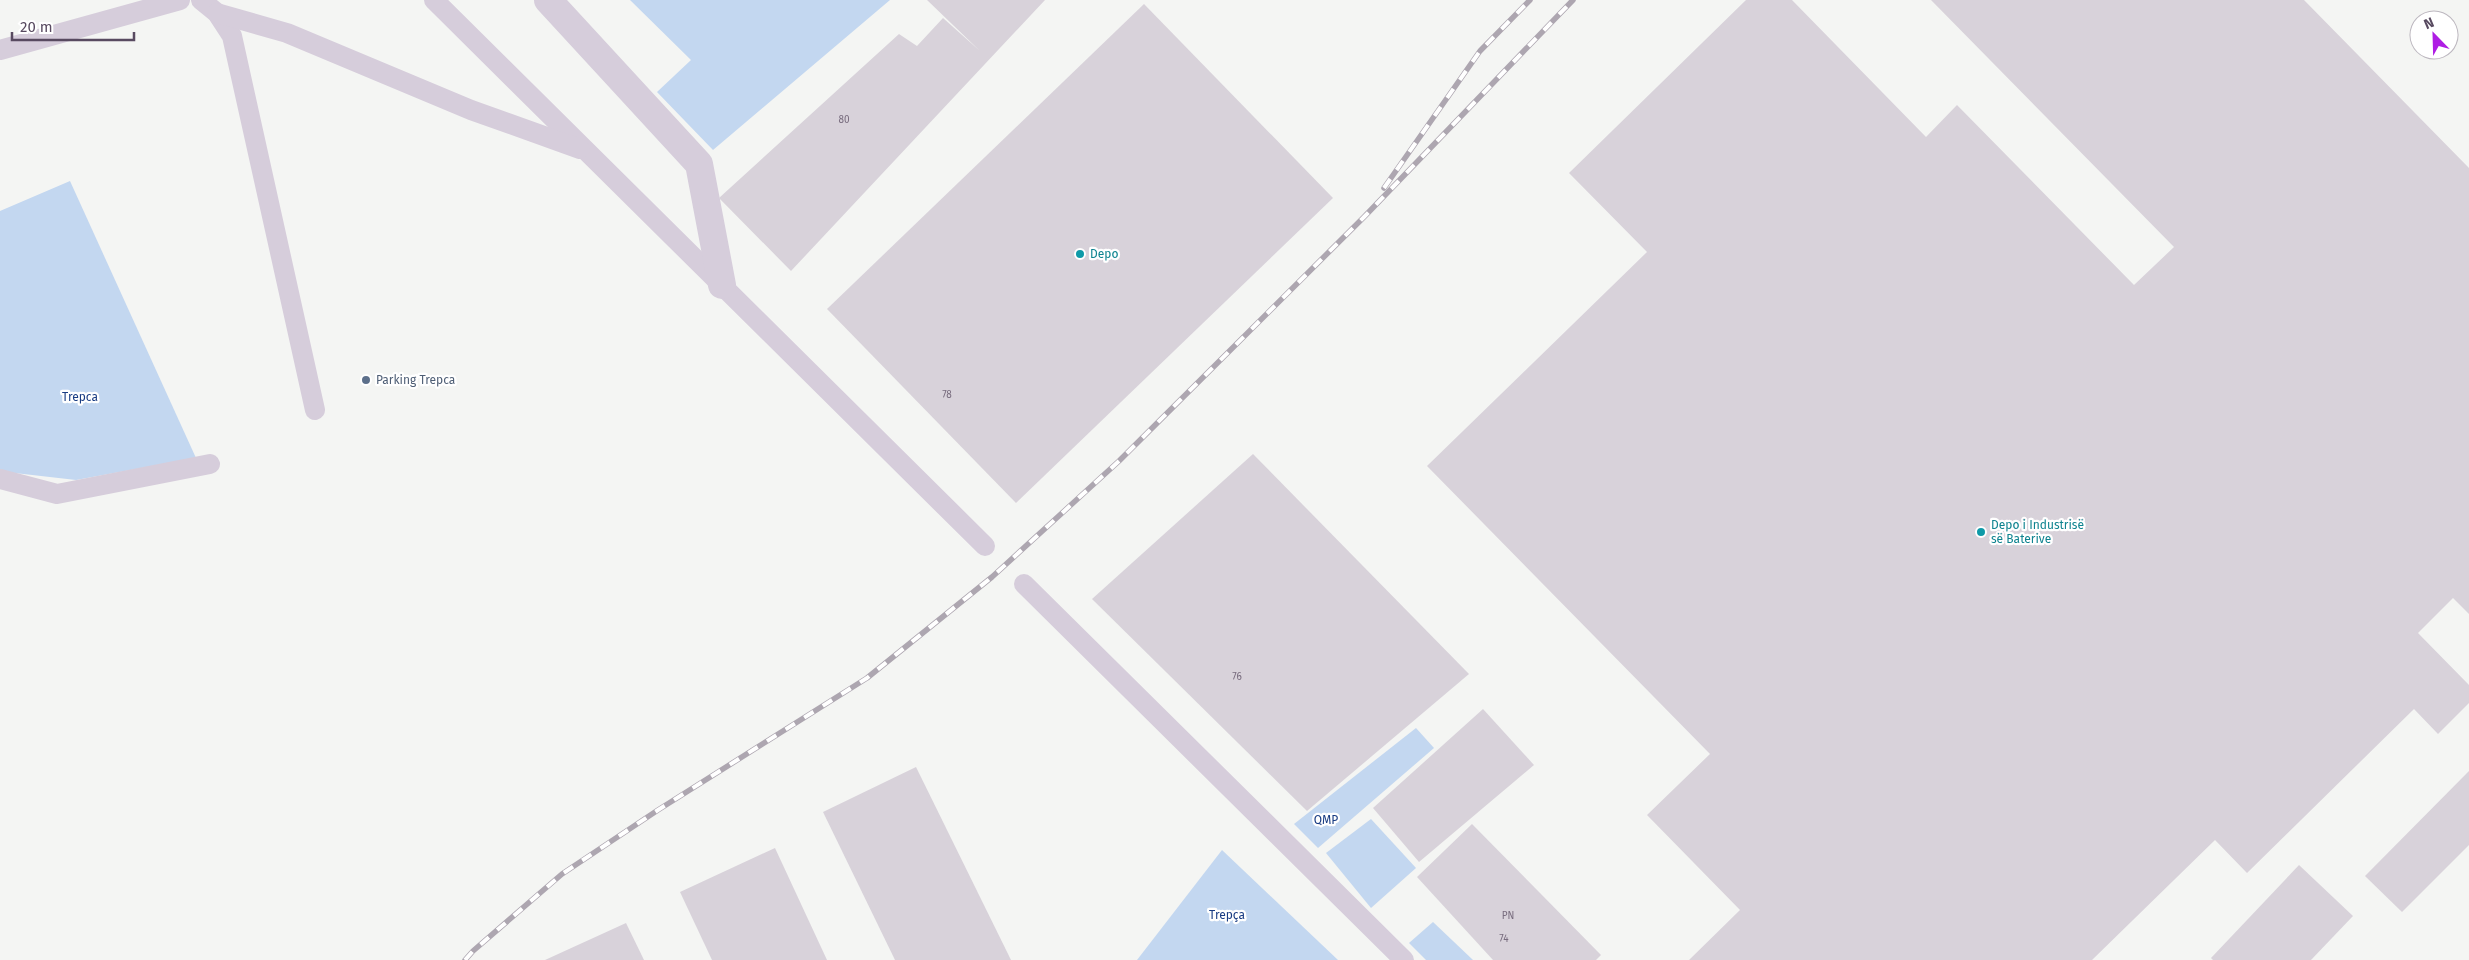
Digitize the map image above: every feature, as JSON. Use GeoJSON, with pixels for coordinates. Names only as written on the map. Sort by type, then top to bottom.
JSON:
{"type":"FeatureCollection","features":[{"type":"Feature","properties":{"kind":"street"},"geometry":{"type":"LineString","coordinates":[[548,0],[699,164],[722,285]]}},
{"type":"Feature","properties":{"kind":"lane"},"geometry":{"type":"LineString","coordinates":[[0,50],[180,0]]}},
{"type":"Feature","properties":{"kind":"lane"},"geometry":{"type":"LineString","coordinates":[[201,0],[217,13],[232,36],[315,410]]}},
{"type":"Feature","properties":{"kind":"lane"},"geometry":{"type":"LineString","coordinates":[[434,0],[985,546]]}},
{"type":"Feature","properties":{"kind":"lane"},"geometry":{"type":"LineString","coordinates":[[217,13],[287,33],[471,110],[586,150]]}},
{"type":"Feature","properties":{"kind":"lane"},"geometry":{"type":"LineString","coordinates":[[0,479],[57,494],[210,464]]}},
{"type":"Feature","properties":{"kind":"lane"},"geometry":{"type":"LineString","coordinates":[[1024,584],[1404,960]]}},
{"type":"Feature","properties":{"kind":"green space"},"geometry":{"type":"Polygon","coordinates":[[[630,0],[890,0],[713,150],[657,92],[691,60],[630,0]]]}},
{"type":"Feature","properties":{"kind":"green space","name":"Trepca"},"geometry":{"type":"Polygon","coordinates":[[[70,181],[196,458],[76,480],[6,472],[0,469],[0,211],[70,181]]]}},
{"type":"Feature","properties":{"kind":"green space","name":"QMP"},"geometry":{"type":"Polygon","coordinates":[[[1416,728],[1434,748],[1318,848],[1294,824],[1416,728]]]}},
{"type":"Feature","properties":{"kind":"green space","name":"QMP"},"geometry":{"type":"Polygon","coordinates":[[[1371,819],[1416,868],[1371,908],[1326,853],[1371,819]]]}},
{"type":"Feature","properties":{"kind":"green space","name":"Trepça"},"geometry":{"type":"Polygon","coordinates":[[[1222,850],[1338,960],[1137,960],[1222,850]]]}},
{"type":"Feature","properties":{"kind":"green space"},"geometry":{"type":"Polygon","coordinates":[[[1433,922],[1473,960],[1426,960],[1409,943],[1433,922]]]}},
{"type":"Feature","properties":{"kind":"building"},"geometry":{"type":"Polygon","coordinates":[[[927,0],[1045,0],[791,271],[719,198],[899,34],[917,46],[943,18],[980,51],[927,0]]]}},
{"type":"Feature","properties":{"kind":"building","name":"Depo i Industrisë së Baterive"},"geometry":{"type":"Polygon","coordinates":[[[1746,0],[1792,0],[1926,137],[1957,105],[2134,285],[2174,247],[1931,0],[2304,0],[2469,168],[2469,614],[2453,598],[2418,633],[2469,685],[2469,703],[2438,734],[2414,709],[2247,873],[2215,840],[2092,960],[1689,960],[1740,910],[1647,815],[1710,754],[1427,466],[1647,252],[1569,173],[1746,0]]]}},
{"type":"Feature","properties":{"kind":"building","name":"Depo"},"geometry":{"type":"Polygon","coordinates":[[[1144,4],[1333,198],[1016,503],[827,309],[1144,4]]]}},
{"type":"Feature","properties":{"kind":"building"},"geometry":{"type":"Polygon","coordinates":[[[1253,454],[1469,674],[1307,811],[1092,599],[1253,454]]]}},
{"type":"Feature","properties":{"kind":"building","name":"QMP"},"geometry":{"type":"Polygon","coordinates":[[[1483,709],[1534,765],[1419,862],[1373,808],[1483,709]]]}},
{"type":"Feature","properties":{"kind":"building"},"geometry":{"type":"Polygon","coordinates":[[[916,767],[1011,960],[895,960],[823,812],[916,767]]]}},
{"type":"Feature","properties":{"kind":"building"},"geometry":{"type":"Polygon","coordinates":[[[2469,771],[2469,845],[2402,912],[2365,876],[2469,771]]]}},
{"type":"Feature","properties":{"kind":"building"},"geometry":{"type":"Polygon","coordinates":[[[1472,824],[1601,955],[1596,960],[1493,960],[1417,877],[1472,824]]]}},
{"type":"Feature","properties":{"kind":"building"},"geometry":{"type":"Polygon","coordinates":[[[775,848],[827,960],[712,960],[680,892],[775,848]]]}},
{"type":"Feature","properties":{"kind":"building"},"geometry":{"type":"Polygon","coordinates":[[[2299,865],[2353,916],[2311,960],[2213,960],[2211,958],[2299,865]]]}},
{"type":"Feature","properties":{"kind":"building"},"geometry":{"type":"Polygon","coordinates":[[[626,923],[644,960],[545,960],[626,923]]]}},
{"type":"Feature","properties":{"kind":"railway"},"geometry":{"type":"LineString","coordinates":[[1384,188],[1480,51],[1530,0]]}},
{"type":"Feature","properties":{"kind":"railway"},"geometry":{"type":"LineString","coordinates":[[465,960],[562,874],[658,810],[867,678],[992,577],[1119,461],[1364,217],[1573,0]]}},
{"type":"Feature","properties":{"kind":"place","name":"Depo"},"geometry":{"type":"Point","coordinates":[1080,254]}},
{"type":"Feature","properties":{"kind":"place","name":"Parking Trepca"},"geometry":{"type":"Point","coordinates":[366,380]}},
{"type":"Feature","properties":{"kind":"place","name":"Depo i Industrisë së Baterive"},"geometry":{"type":"Point","coordinates":[1981,532]}}]}
